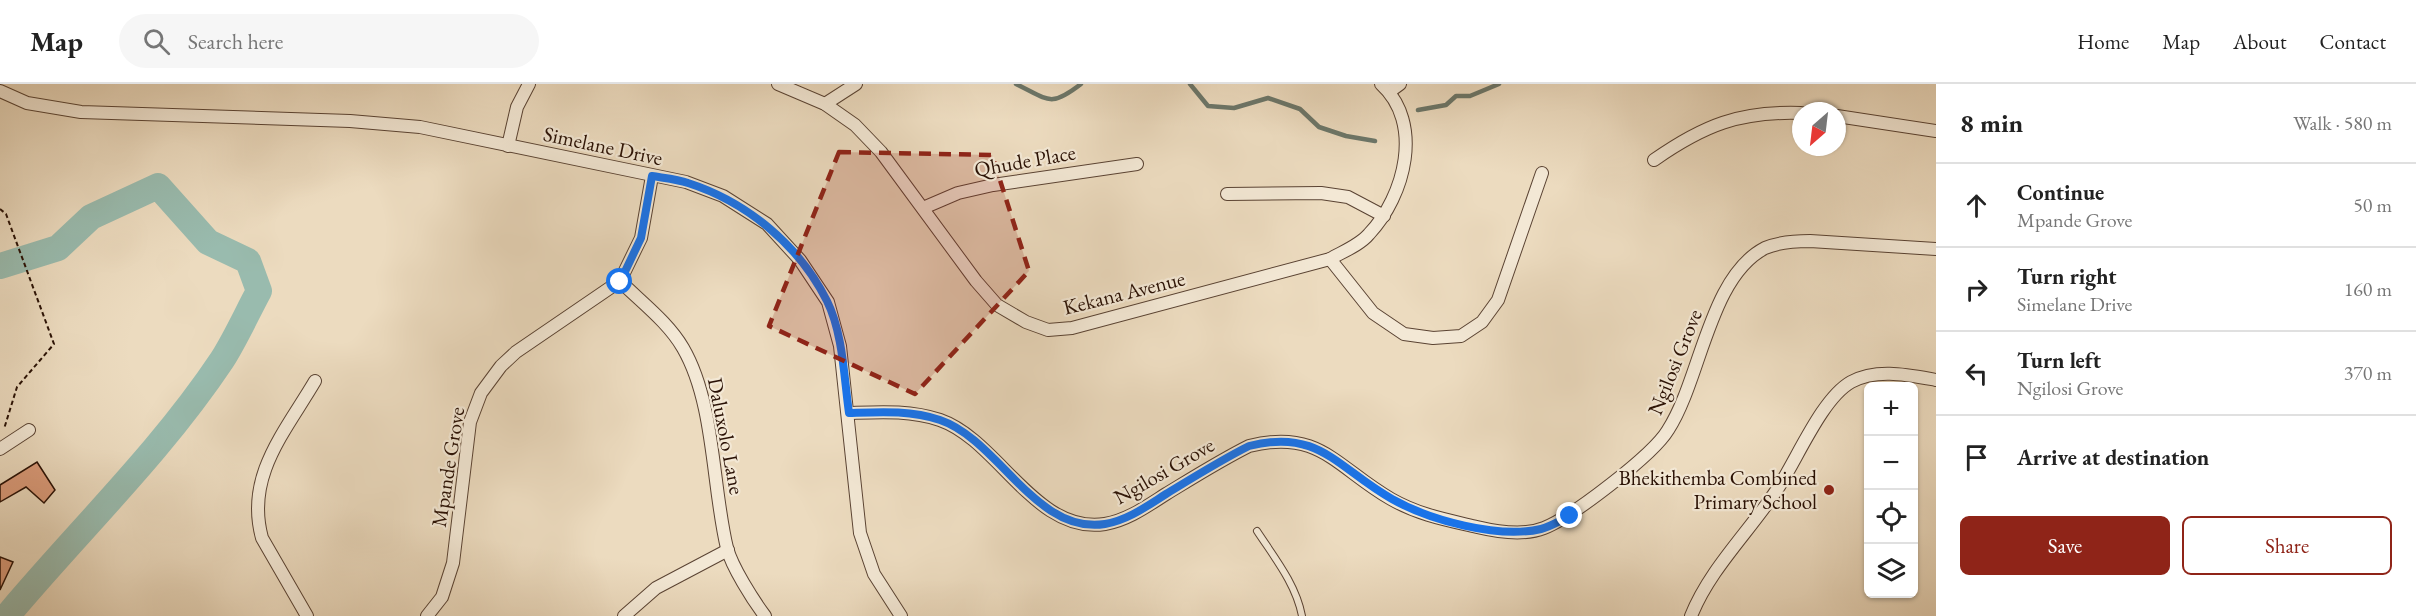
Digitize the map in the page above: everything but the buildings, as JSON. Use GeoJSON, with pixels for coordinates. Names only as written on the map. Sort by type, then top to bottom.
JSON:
{"type":"FeatureCollection","features":[{"type":"Feature","properties":{"kind":"street"},"geometry":{"type":"LineString","coordinates":[[508,146],[517,107],[528,84]]}},
{"type":"Feature","properties":{"kind":"street","name":"Kekana Avenue"},"geometry":{"type":"LineString","coordinates":[[778,84],[825,104],[855,125],[881,152],[976,281],[997,305],[1026,322],[1048,330],[1072,328],[1330,259],[1368,236],[1384,216],[1400,185],[1405,160],[1404,128],[1398,103],[1385,88]]}},
{"type":"Feature","properties":{"kind":"street"},"geometry":{"type":"LineString","coordinates":[[825,104],[856,84]]}},
{"type":"Feature","properties":{"kind":"street"},"geometry":{"type":"LineString","coordinates":[[1385,88],[1400,84]]}},
{"type":"Feature","properties":{"kind":"street","name":"Simelane Drive"},"geometry":{"type":"LineString","coordinates":[[0,91],[27,103],[81,112],[350,121],[420,127],[686,182],[723,196],[767,224],[800,260],[828,302],[840,346],[849,413],[860,533],[874,574],[901,616]]}},
{"type":"Feature","properties":{"kind":"street"},"geometry":{"type":"LineString","coordinates":[[1654,160],[1697,132],[1719,123],[1748,116],[1792,114]]}},
{"type":"Feature","properties":{"kind":"street"},"geometry":{"type":"LineString","coordinates":[[1846,117],[1936,131]]}},
{"type":"Feature","properties":{"kind":"street","name":"Qhude Place"},"geometry":{"type":"LineString","coordinates":[[923,208],[958,193],[993,185],[1137,164]]}},
{"type":"Feature","properties":{"kind":"street"},"geometry":{"type":"LineString","coordinates":[[1330,259],[1373,313],[1404,334],[1433,338],[1461,336],[1482,322],[1498,300],[1542,173]]}},
{"type":"Feature","properties":{"kind":"street"},"geometry":{"type":"LineString","coordinates":[[620,282],[641,238],[652,176]]}},
{"type":"Feature","properties":{"kind":"street"},"geometry":{"type":"LineString","coordinates":[[1227,194],[1321,193],[1348,197],[1384,216]]}},
{"type":"Feature","properties":{"kind":"street","name":"Ngilosi Grove"},"geometry":{"type":"LineString","coordinates":[[849,413],[905,412],[941,420],[972,438],[1042,506],[1075,522],[1104,524],[1129,517],[1249,446],[1269,441],[1293,440],[1315,447],[1391,499],[1424,515],[1502,533],[1542,529],[1570,516],[1651,450],[1668,431],[1682,402],[1729,284],[1747,261],[1764,249],[1790,242],[1810,241],[1936,249]]}},
{"type":"Feature","properties":{"kind":"street","name":"Daluxolo Lane"},"geometry":{"type":"LineString","coordinates":[[620,282],[670,329],[683,348],[698,382],[728,550],[755,603],[765,616]]}},
{"type":"Feature","properties":{"kind":"street","name":"Mpande Grove"},"geometry":{"type":"LineString","coordinates":[[427,616],[442,597],[453,563],[470,422],[481,393],[501,366],[516,352],[620,282]]}},
{"type":"Feature","properties":{"kind":"street"},"geometry":{"type":"LineString","coordinates":[[1692,616],[1709,580],[1777,490],[1834,397],[1849,383],[1882,374],[1936,380]]}},
{"type":"Feature","properties":{"kind":"street"},"geometry":{"type":"LineString","coordinates":[[307,616],[262,538],[258,524],[258,491],[269,460],[315,381]]}},
{"type":"Feature","properties":{"kind":"street"},"geometry":{"type":"LineString","coordinates":[[0,449],[28,430]]}},
{"type":"Feature","properties":{"kind":"street"},"geometry":{"type":"LineString","coordinates":[[624,616],[656,588],[728,550]]}},
{"type":"Feature","properties":{"kind":"lane"},"geometry":{"type":"LineString","coordinates":[[1257,531],[1290,582],[1300,604],[1302,616]]}},
{"type":"Feature","properties":{"kind":"path"},"geometry":{"type":"LineString","coordinates":[[0,209],[6,214],[54,344],[17,387],[3,432]]}},
{"type":"Feature","properties":{"kind":"highlighted area"},"geometry":{"type":"Polygon","coordinates":[[[839,152],[992,155],[1029,271],[915,394],[769,326],[839,152]]]}},
{"type":"Feature","properties":{"kind":"waterway"},"geometry":{"type":"LineString","coordinates":[[1016,84],[1049,99],[1056,99],[1071,92],[1081,84]]}},
{"type":"Feature","properties":{"kind":"waterway"},"geometry":{"type":"LineString","coordinates":[[1190,84],[1208,106],[1234,108],[1268,98],[1300,109],[1319,127],[1346,136],[1375,141]]}},
{"type":"Feature","properties":{"kind":"waterway"},"geometry":{"type":"LineString","coordinates":[[1418,110],[1446,105],[1456,96],[1470,96],[1499,84]]}},
{"type":"Feature","properties":{"kind":"waterway"},"geometry":{"type":"LineString","coordinates":[[0,266],[58,248],[91,217],[158,186],[208,242],[248,261],[259,291],[222,360],[198,394],[146,459],[7,616]]}},
{"type":"Feature","properties":{"kind":"place","name":"Bhekithemba Combined Primary School"},"geometry":{"type":"Point","coordinates":[1829,490]}},
{"type":"Feature","properties":{"kind":"route"},"geometry":{"type":"LineString","coordinates":[[620,282],[641,238],[652,176],[686,182],[723,196],[767,224],[800,260],[828,302],[840,346],[849,413],[905,412],[941,420],[972,438],[1042,506],[1075,522],[1104,524],[1129,517],[1249,446],[1269,441],[1293,440],[1315,447],[1391,499],[1424,515],[1502,533],[1542,529],[1570,516]]}}]}
